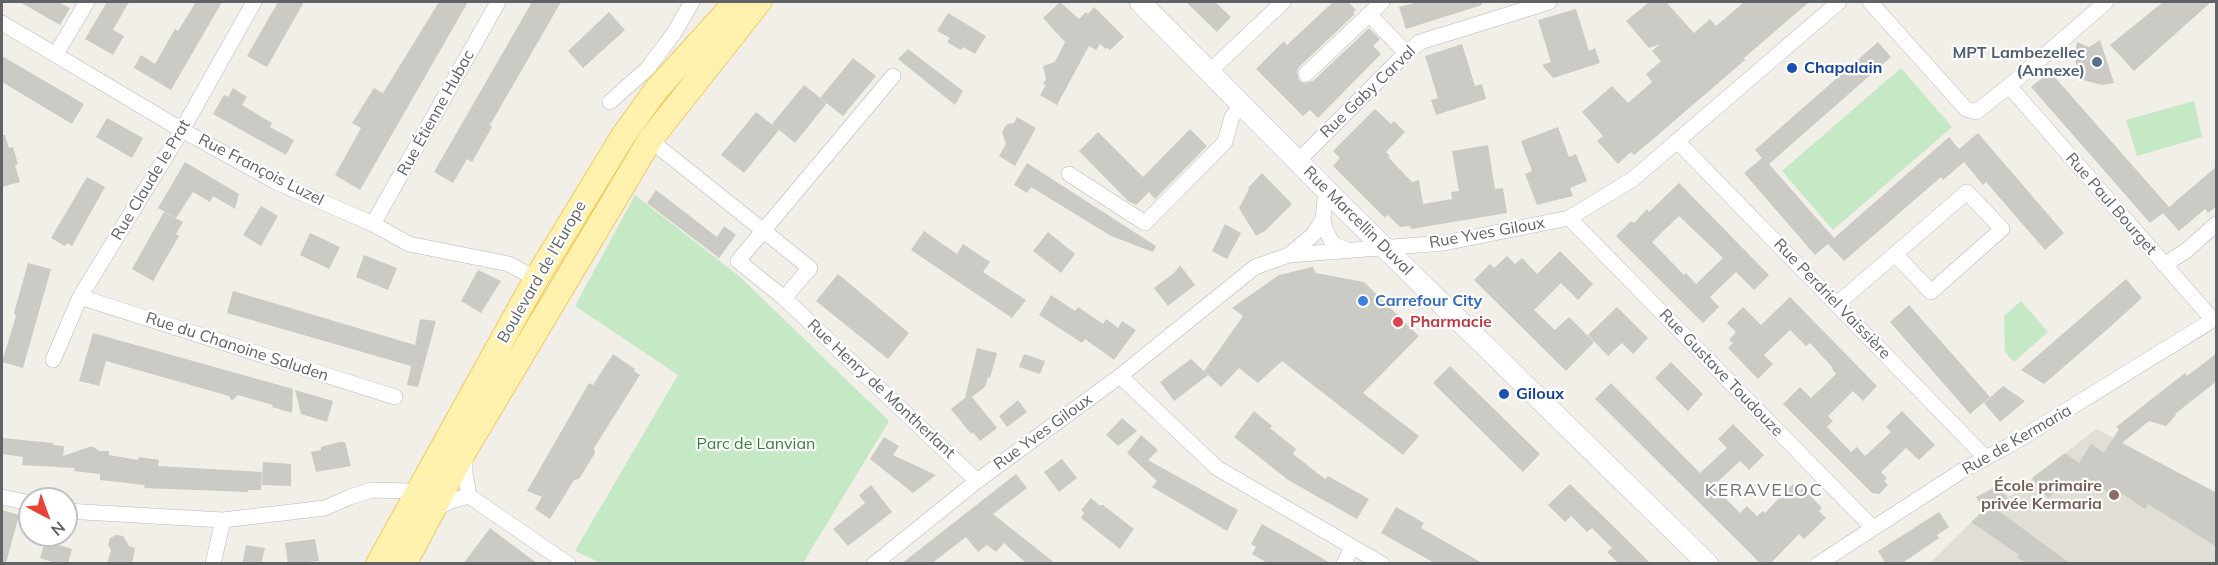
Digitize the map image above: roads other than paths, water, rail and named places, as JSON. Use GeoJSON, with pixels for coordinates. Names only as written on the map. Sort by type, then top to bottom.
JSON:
{"type":"FeatureCollection","features":[{"type":"Feature","properties":{"kind":"main road","name":"Boulevard de l'Europe"},"geometry":{"type":"LineString","coordinates":[[378,564],[536,279],[623,136],[649,99],[736,2]]}},
{"type":"Feature","properties":{"kind":"main road","name":"Boulevard de l'Europe"},"geometry":{"type":"LineString","coordinates":[[404,564],[415,499],[465,450],[650,140],[759,2]]}},
{"type":"Feature","properties":{"kind":"main road","name":"Rue Marcellin Duval"},"geometry":{"type":"LineString","coordinates":[[1140,2],[1385,249],[1708,564]]}},
{"type":"Feature","properties":{"kind":"street"},"geometry":{"type":"LineString","coordinates":[[56,54],[87,2]]}},
{"type":"Feature","properties":{"kind":"street","name":"Rue Claude le Prat"},"geometry":{"type":"LineString","coordinates":[[53,360],[80,297],[182,130],[254,2]]}},
{"type":"Feature","properties":{"kind":"street","name":"Rue Étienne Hubac"},"geometry":{"type":"LineString","coordinates":[[373,224],[498,2]]}},
{"type":"Feature","properties":{"kind":"street"},"geometry":{"type":"LineString","coordinates":[[610,102],[648,68],[674,33],[692,2]]}},
{"type":"Feature","properties":{"kind":"street"},"geometry":{"type":"LineString","coordinates":[[1209,72],[1283,2]]}},
{"type":"Feature","properties":{"kind":"street"},"geometry":{"type":"LineString","coordinates":[[1306,75],[1382,2]]}},
{"type":"Feature","properties":{"kind":"street","name":"Rue Gaby Carval"},"geometry":{"type":"LineString","coordinates":[[1298,161],[1406,53],[1420,42],[1549,2]]}},
{"type":"Feature","properties":{"kind":"street","name":"Rue Yves Giloux"},"geometry":{"type":"LineString","coordinates":[[874,564],[977,481],[1120,376],[1255,267],[1289,255],[1444,243],[1569,218],[1633,179],[1839,2]]}},
{"type":"Feature","properties":{"kind":"street"},"geometry":{"type":"LineString","coordinates":[[1870,2],[1966,109],[1976,112],[2106,2]]}},
{"type":"Feature","properties":{"kind":"street"},"geometry":{"type":"LineString","coordinates":[[1369,14],[1406,53]]}},
{"type":"Feature","properties":{"kind":"street","name":"Rue François Luzel"},"geometry":{"type":"LineString","coordinates":[[2,23],[182,130],[276,182],[373,224],[410,243],[509,264],[536,279]]}},
{"type":"Feature","properties":{"kind":"street","name":"Rue Henry de Montherlant"},"geometry":{"type":"LineString","coordinates":[[893,76],[738,261],[784,298],[977,481]]}},
{"type":"Feature","properties":{"kind":"street","name":"Rue Paul Bourget"},"geometry":{"type":"LineString","coordinates":[[2009,86],[2164,265],[2215,319]]}},
{"type":"Feature","properties":{"kind":"street"},"geometry":{"type":"LineString","coordinates":[[1069,174],[1145,223],[1225,142],[1232,117],[1242,104]]}},
{"type":"Feature","properties":{"kind":"street"},"geometry":{"type":"LineString","coordinates":[[650,140],[810,268],[784,298]]}},
{"type":"Feature","properties":{"kind":"street","name":"Rue Perdriel Vaissière"},"geometry":{"type":"LineString","coordinates":[[1677,141],[1986,458]]}},
{"type":"Feature","properties":{"kind":"street"},"geometry":{"type":"LineString","coordinates":[[1326,190],[1323,219],[1325,229],[1333,243],[1347,250]]}},
{"type":"Feature","properties":{"kind":"street"},"geometry":{"type":"LineString","coordinates":[[1837,304],[1895,254],[1967,192],[2002,230],[1930,292],[1895,254]]}},
{"type":"Feature","properties":{"kind":"street","name":"Rue Gustave Toudouze"},"geometry":{"type":"LineString","coordinates":[[1569,218],[1873,528]]}},
{"type":"Feature","properties":{"kind":"street"},"geometry":{"type":"LineString","coordinates":[[1289,255],[1313,235],[1323,219]]}},
{"type":"Feature","properties":{"kind":"street"},"geometry":{"type":"LineString","coordinates":[[2164,265],[2187,250],[2217,224]]}},
{"type":"Feature","properties":{"kind":"street","name":"Rue du Chanoine Saluden"},"geometry":{"type":"LineString","coordinates":[[80,297],[395,397]]}},
{"type":"Feature","properties":{"kind":"street","name":"Rue de Kermaria"},"geometry":{"type":"LineString","coordinates":[[1818,564],[1986,458],[2215,319]]}},
{"type":"Feature","properties":{"kind":"street"},"geometry":{"type":"LineString","coordinates":[[1120,376],[1217,468],[1382,564]]}},
{"type":"Feature","properties":{"kind":"street"},"geometry":{"type":"LineString","coordinates":[[465,450],[465,474],[469,496],[568,564]]}},
{"type":"Feature","properties":{"kind":"street"},"geometry":{"type":"LineString","coordinates":[[78,512],[223,520],[325,508],[372,490],[415,499],[451,501],[469,496]]}},
{"type":"Feature","properties":{"kind":"street"},"geometry":{"type":"LineString","coordinates":[[2,497],[18,500]]}},
{"type":"Feature","properties":{"kind":"street"},"geometry":{"type":"LineString","coordinates":[[213,564],[223,520]]}},
{"type":"Feature","properties":{"kind":"street"},"geometry":{"type":"LineString","coordinates":[[1344,564],[1352,547]]}},
{"type":"Feature","properties":{"kind":"place","name":"MPT Lambezellec (Annexe)"},"geometry":{"type":"Point","coordinates":[2097,62]}},
{"type":"Feature","properties":{"kind":"place","name":"Chapalain"},"geometry":{"type":"Point","coordinates":[1792,68]}},
{"type":"Feature","properties":{"kind":"place","name":"Carrefour City"},"geometry":{"type":"Point","coordinates":[1363,301]}},
{"type":"Feature","properties":{"kind":"place","name":"Pharmacie"},"geometry":{"type":"Point","coordinates":[1398,322]}},
{"type":"Feature","properties":{"kind":"place","name":"Giloux"},"geometry":{"type":"Point","coordinates":[1504,394]}},
{"type":"Feature","properties":{"kind":"place","name":"École primaire privée Kermaria"},"geometry":{"type":"Point","coordinates":[2114,495]}},
{"type":"Feature","properties":{"kind":"district","name":"KERAVELOC"},"geometry":{"type":"Point","coordinates":[1764,491]}},
{"type":"Feature","properties":{"kind":"park label","name":"Parc de Lanvian"},"geometry":{"type":"Point","coordinates":[756,444]}}]}
